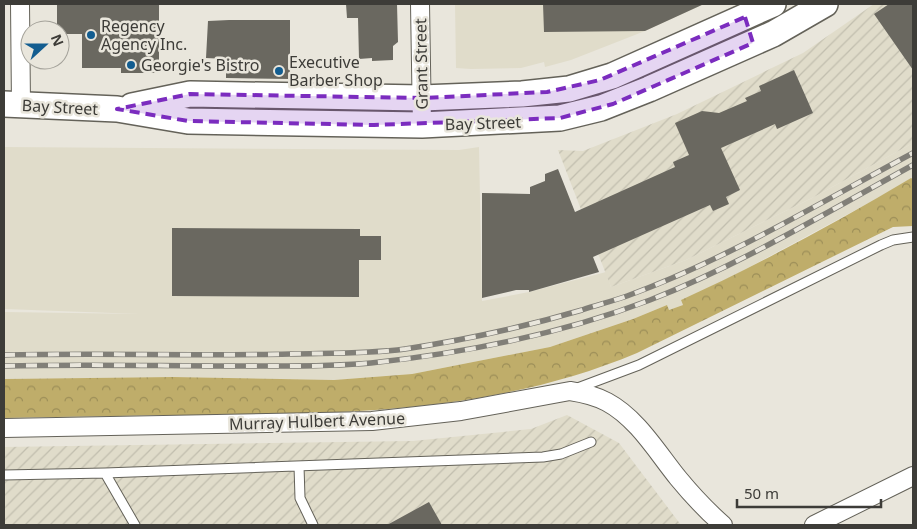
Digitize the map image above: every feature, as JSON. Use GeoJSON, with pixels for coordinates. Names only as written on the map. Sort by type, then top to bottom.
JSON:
{"type":"FeatureCollection","features":[{"type":"Feature","properties":{"kind":"main road","name":"Bay Street"},"geometry":{"type":"LineString","coordinates":[[117,110],[190,94],[422,98],[536,93],[581,86],[649,60],[744,10],[773,4]]}},
{"type":"Feature","properties":{"kind":"main road","name":"Bay Street"},"geometry":{"type":"LineString","coordinates":[[12,104],[117,110],[188,121],[422,125],[560,118],[589,112],[628,98],[753,43],[792,24],[825,4]]}},
{"type":"Feature","properties":{"kind":"street"},"geometry":{"type":"LineString","coordinates":[[12,104],[20,4]]}},
{"type":"Feature","properties":{"kind":"street","name":"Grant Street"},"geometry":{"type":"LineString","coordinates":[[420,4],[422,125]]}},
{"type":"Feature","properties":{"kind":"street"},"geometry":{"type":"LineString","coordinates":[[744,10],[753,43]]}},
{"type":"Feature","properties":{"kind":"street","name":"Murray Hulbert Avenue"},"geometry":{"type":"LineString","coordinates":[[4,428],[372,422],[461,411],[570,391],[587,394],[607,402],[626,416],[680,480],[723,525]]}},
{"type":"Feature","properties":{"kind":"street"},"geometry":{"type":"LineString","coordinates":[[814,525],[913,476]]}},
{"type":"Feature","properties":{"kind":"lane"},"geometry":{"type":"LineString","coordinates":[[570,391],[639,365],[881,245],[893,240],[913,237]]}},
{"type":"Feature","properties":{"kind":"lane"},"geometry":{"type":"LineString","coordinates":[[4,475],[543,458],[561,454],[591,442]]}},
{"type":"Feature","properties":{"kind":"lane"},"geometry":{"type":"LineString","coordinates":[[300,466],[300,498],[314,525]]}},
{"type":"Feature","properties":{"kind":"lane"},"geometry":{"type":"LineString","coordinates":[[105,473],[134,525]]}},
{"type":"Feature","properties":{"kind":"highlighted area"},"geometry":{"type":"Polygon","coordinates":[[[745,17],[753,43],[613,104],[560,118],[374,125],[188,121],[117,109],[190,94],[422,98],[547,92],[600,80],[745,17]]]}},
{"type":"Feature","properties":{"kind":"shaded area"},"geometry":{"type":"Polygon","coordinates":[[[455,4],[704,4],[645,31],[571,60],[545,67],[544,62],[521,68],[471,69],[456,68],[455,4]]]}},
{"type":"Feature","properties":{"kind":"shaded area"},"geometry":{"type":"Polygon","coordinates":[[[874,4],[913,4],[913,143],[812,198],[686,260],[611,287],[558,150],[583,151],[677,114],[803,53],[874,4]]]}},
{"type":"Feature","properties":{"kind":"shaded area"},"geometry":{"type":"Polygon","coordinates":[[[913,143],[913,177],[876,199],[729,278],[681,300],[683,305],[669,310],[667,305],[633,319],[550,347],[412,374],[334,380],[173,377],[4,379],[4,312],[140,314],[4,309],[4,147],[459,150],[479,147],[482,301],[529,292],[606,272],[611,287],[686,260],[812,198],[913,143]]]}},
{"type":"Feature","properties":{"kind":"shaded area"},"geometry":{"type":"Polygon","coordinates":[[[567,415],[619,443],[681,525],[4,525],[4,447],[413,441],[531,429],[567,415]]]}},
{"type":"Feature","properties":{"kind":"green space"},"geometry":{"type":"Polygon","coordinates":[[[911,178],[913,179],[913,226],[893,227],[637,353],[585,372],[532,387],[478,398],[370,410],[315,413],[4,418],[4,379],[173,377],[334,380],[412,374],[550,347],[633,319],[667,305],[669,310],[683,305],[681,300],[798,242],[911,178]]]}},
{"type":"Feature","properties":{"kind":"building"},"geometry":{"type":"Polygon","coordinates":[[[57,4],[159,4],[159,73],[121,73],[121,68],[82,68],[82,34],[70,34],[70,20],[57,20],[57,4]]]}},
{"type":"Feature","properties":{"kind":"building"},"geometry":{"type":"Polygon","coordinates":[[[346,4],[397,4],[398,42],[393,46],[393,60],[372,61],[372,58],[359,59],[358,18],[347,18],[346,4]]]}},
{"type":"Feature","properties":{"kind":"building"},"geometry":{"type":"Polygon","coordinates":[[[543,4],[704,4],[645,31],[544,32],[543,4]]]}},
{"type":"Feature","properties":{"kind":"building"},"geometry":{"type":"Polygon","coordinates":[[[889,4],[913,4],[913,70],[874,14],[889,4]]]}},
{"type":"Feature","properties":{"kind":"building"},"geometry":{"type":"Polygon","coordinates":[[[290,20],[290,79],[226,78],[226,59],[206,58],[208,21],[290,20]]]}},
{"type":"Feature","properties":{"kind":"building"},"geometry":{"type":"Polygon","coordinates":[[[794,70],[813,113],[777,129],[775,124],[721,148],[740,190],[726,197],[729,204],[713,211],[710,205],[593,257],[599,272],[529,292],[529,290],[516,290],[482,298],[482,193],[530,194],[530,187],[545,181],[545,174],[558,169],[575,212],[675,167],[673,162],[689,155],[675,123],[702,111],[719,113],[747,101],[745,98],[761,91],[759,86],[794,70]]]}},
{"type":"Feature","properties":{"kind":"building"},"geometry":{"type":"Polygon","coordinates":[[[172,228],[360,229],[360,236],[381,236],[381,260],[359,260],[359,297],[172,296],[172,228]]]}},
{"type":"Feature","properties":{"kind":"building"},"geometry":{"type":"Polygon","coordinates":[[[429,502],[442,525],[387,525],[429,502]]]}},
{"type":"Feature","properties":{"kind":"railway"},"geometry":{"type":"LineString","coordinates":[[4,355],[362,353],[391,351],[450,342],[582,310],[627,296],[664,281],[737,248],[913,153]]}},
{"type":"Feature","properties":{"kind":"railway"},"geometry":{"type":"LineString","coordinates":[[4,366],[338,365],[407,359],[478,348],[582,323],[650,300],[684,286],[784,237],[913,165]]}},
{"type":"Feature","properties":{"kind":"place","name":"Regency Agency Inc."},"geometry":{"type":"Point","coordinates":[91,35]}},
{"type":"Feature","properties":{"kind":"place","name":"Georgie's Bistro"},"geometry":{"type":"Point","coordinates":[131,65]}},
{"type":"Feature","properties":{"kind":"place","name":"Executive Barber Shop"},"geometry":{"type":"Point","coordinates":[279,71]}}]}
